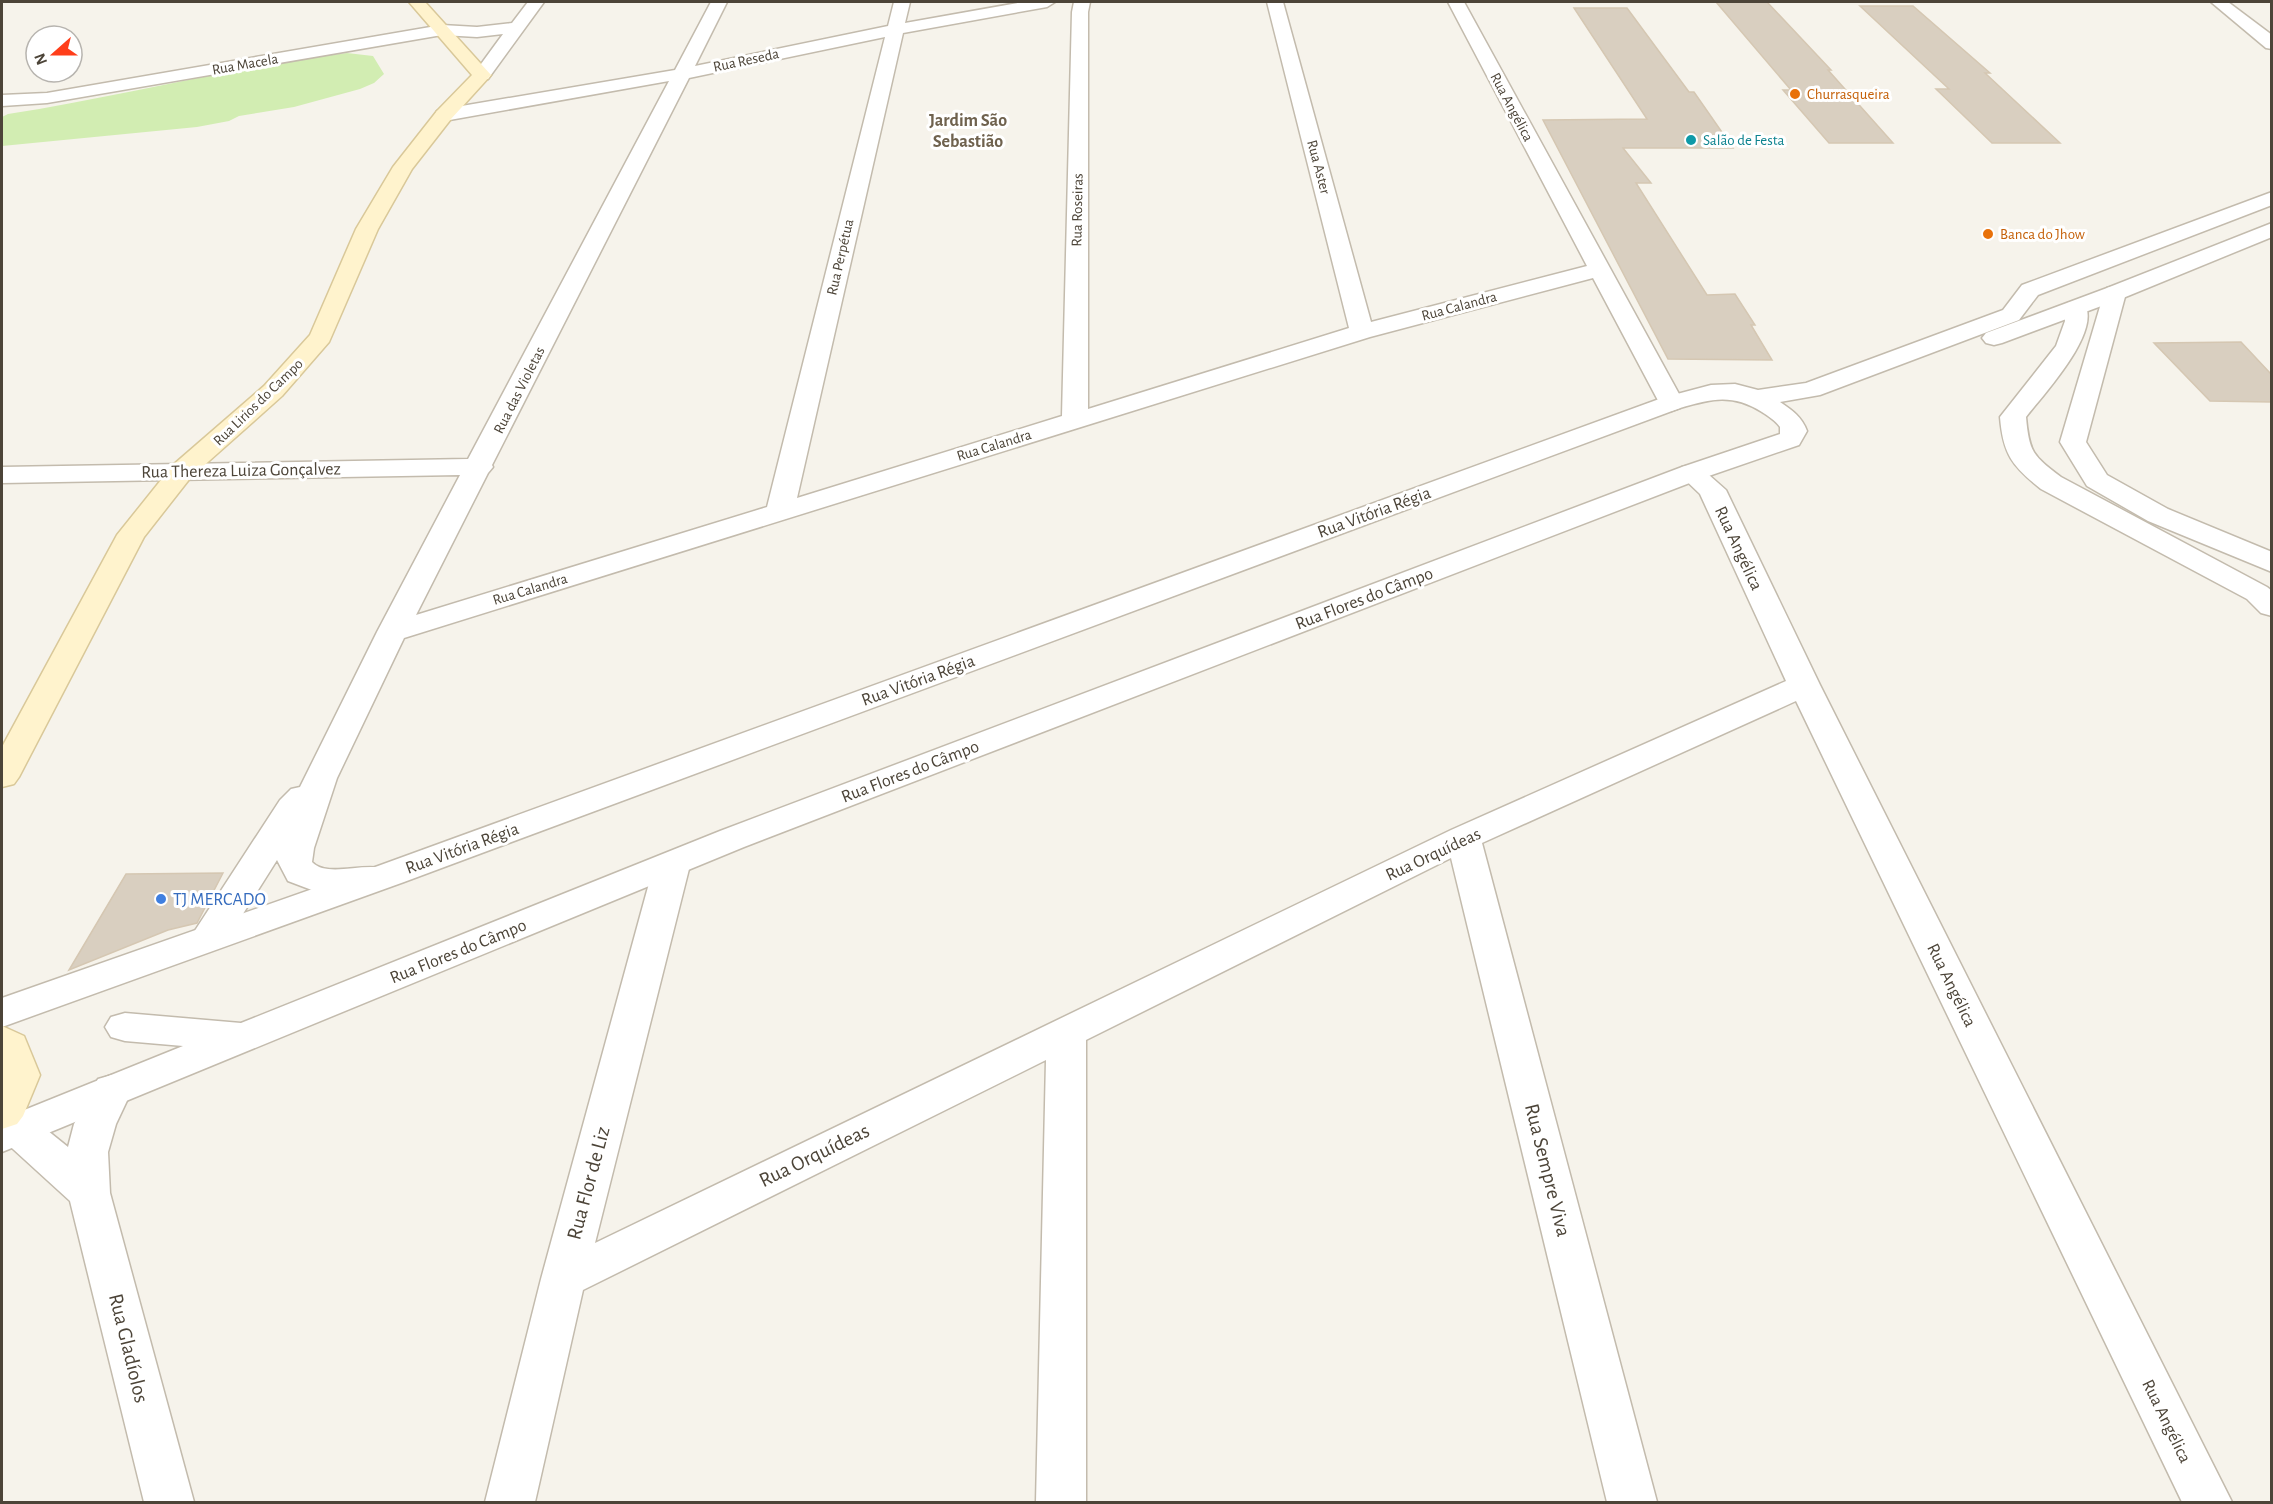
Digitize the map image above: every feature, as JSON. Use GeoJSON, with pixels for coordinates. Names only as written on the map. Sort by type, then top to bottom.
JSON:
{"type":"FeatureCollection","features":[{"type":"Feature","properties":{"kind":"main road"},"geometry":{"type":"LineString","coordinates":[[417,2],[482,75]]}},
{"type":"Feature","properties":{"kind":"main road","name":"Rua Lirios do Campo"},"geometry":{"type":"LineString","coordinates":[[2,777],[131,535],[183,471],[273,391],[321,338],[367,229],[403,167],[444,115],[482,75]]}},
{"type":"Feature","properties":{"kind":"main road"},"geometry":{"type":"LineString","coordinates":[[4,1034],[20,1075],[9,1105],[7,1126]]}},
{"type":"Feature","properties":{"kind":"street","name":"Rua Lirios do Campo"},"geometry":{"type":"LineString","coordinates":[[482,75],[536,2]]}},
{"type":"Feature","properties":{"kind":"street","name":"Rua das Violetas"},"geometry":{"type":"LineString","coordinates":[[391,874],[340,883],[325,883],[301,873],[294,862],[296,848],[320,778],[392,632],[480,467],[719,2]]}},
{"type":"Feature","properties":{"kind":"street","name":"Rua Perpétua"},"geometry":{"type":"LineString","coordinates":[[780,512],[902,2]]}},
{"type":"Feature","properties":{"kind":"street","name":"Rua Reseda"},"geometry":{"type":"LineString","coordinates":[[444,115],[680,74],[894,30],[1047,2]]}},
{"type":"Feature","properties":{"kind":"street","name":"Rua Roseiras"},"geometry":{"type":"LineString","coordinates":[[1075,420],[1080,12],[1082,2]]}},
{"type":"Feature","properties":{"kind":"street","name":"Rua Aster"},"geometry":{"type":"LineString","coordinates":[[1275,2],[1362,332]]}},
{"type":"Feature","properties":{"kind":"street","name":"Rua Angélica"},"geometry":{"type":"LineString","coordinates":[[1456,2],[1671,403]]}},
{"type":"Feature","properties":{"kind":"street"},"geometry":{"type":"LineString","coordinates":[[2219,2],[2271,44]]}},
{"type":"Feature","properties":{"kind":"street"},"geometry":{"type":"LineString","coordinates":[[442,30],[477,32],[516,28]]}},
{"type":"Feature","properties":{"kind":"street","name":"Rua Macela"},"geometry":{"type":"LineString","coordinates":[[2,101],[48,98],[442,30]]}},
{"type":"Feature","properties":{"kind":"street"},"geometry":{"type":"LineString","coordinates":[[1775,409],[1811,390],[2011,315],[2030,290],[2271,198]]}},
{"type":"Feature","properties":{"kind":"street"},"geometry":{"type":"LineString","coordinates":[[1775,409],[2076,308],[2271,229]]}},
{"type":"Feature","properties":{"kind":"street","name":"Rua Calandra"},"geometry":{"type":"LineString","coordinates":[[392,632],[1362,332],[1599,270]]}},
{"type":"Feature","properties":{"kind":"street"},"geometry":{"type":"LineString","coordinates":[[2030,290],[2076,308]]}},
{"type":"Feature","properties":{"kind":"street"},"geometry":{"type":"LineString","coordinates":[[2115,293],[2073,442],[2097,480],[2158,515],[2271,563]]}},
{"type":"Feature","properties":{"kind":"street"},"geometry":{"type":"LineString","coordinates":[[2076,308],[2077,321],[2067,347],[2013,417],[2016,451],[2026,464],[2050,483],[2257,593],[2271,607]]}},
{"type":"Feature","properties":{"kind":"street","name":"Rua Vitória Régia"},"geometry":{"type":"LineString","coordinates":[[4,1034],[58,993],[391,874],[1671,403],[1707,392],[1737,390],[1775,409]]}},
{"type":"Feature","properties":{"kind":"street","name":"Rua Flores do Câmpo"},"geometry":{"type":"LineString","coordinates":[[7,1126],[112,1090],[732,839],[1691,473],[1790,439],[1794,431],[1775,409]]}},
{"type":"Feature","properties":{"kind":"street","name":"Rua Thereza Luiza Gonçalvez"},"geometry":{"type":"LineString","coordinates":[[2,475],[480,467]]}},
{"type":"Feature","properties":{"kind":"street","name":"Rua Angélica"},"geometry":{"type":"LineString","coordinates":[[1691,473],[1712,490],[1804,685],[2207,1503]]}},
{"type":"Feature","properties":{"kind":"street","name":"Rua Orquídeas"},"geometry":{"type":"LineString","coordinates":[[563,1279],[1464,838],[1804,685]]}},
{"type":"Feature","properties":{"kind":"street","name":"Rua das Violetas"},"geometry":{"type":"LineString","coordinates":[[208,938],[292,808],[320,778]]}},
{"type":"Feature","properties":{"kind":"street","name":"Rua Sempre Viva"},"geometry":{"type":"LineString","coordinates":[[1464,838],[1632,1503]]}},
{"type":"Feature","properties":{"kind":"street","name":"Rua Flor de Liz"},"geometry":{"type":"LineString","coordinates":[[510,1503],[563,1279],[672,865]]}},
{"type":"Feature","properties":{"kind":"street"},"geometry":{"type":"LineString","coordinates":[[125,1027],[245,1036]]}},
{"type":"Feature","properties":{"kind":"street"},"geometry":{"type":"LineString","coordinates":[[1061,1503],[1066,1031]]}},
{"type":"Feature","properties":{"kind":"street","name":"Rua Gladíolos"},"geometry":{"type":"LineString","coordinates":[[112,1090],[95,1124],[87,1152],[89,1193],[169,1503]]}},
{"type":"Feature","properties":{"kind":"street"},"geometry":{"type":"LineString","coordinates":[[7,1126],[35,1142],[89,1193]]}},
{"type":"Feature","properties":{"kind":"green space"},"geometry":{"type":"Polygon","coordinates":[[[347,53],[373,56],[384,74],[374,83],[360,89],[294,107],[239,116],[229,121],[197,127],[2,146],[2,117],[8,114],[262,66],[347,53]]]}},
{"type":"Feature","properties":{"kind":"building"},"geometry":{"type":"Polygon","coordinates":[[[1716,2],[1767,2],[1831,70],[1828,70],[1893,143],[1829,143],[1783,90],[1791,90],[1716,2]]]}},
{"type":"Feature","properties":{"kind":"building"},"geometry":{"type":"Polygon","coordinates":[[[1860,6],[1913,6],[1990,73],[1985,73],[2060,143],[1992,143],[1936,89],[1949,89],[1860,6]]]}},
{"type":"Feature","properties":{"kind":"building"},"geometry":{"type":"Polygon","coordinates":[[[1574,8],[1627,8],[1689,92],[1694,92],[1733,148],[1623,148],[1651,183],[1636,183],[1707,295],[1735,294],[1755,325],[1751,325],[1772,360],[1668,359],[1543,120],[1647,119],[1574,8]]]}},
{"type":"Feature","properties":{"kind":"building"},"geometry":{"type":"Polygon","coordinates":[[[2241,342],[2271,374],[2271,402],[2210,401],[2154,343],[2241,342]]]}},
{"type":"Feature","properties":{"kind":"building","name":"TJ MERCADO"},"geometry":{"type":"Polygon","coordinates":[[[223,873],[197,923],[168,930],[69,970],[126,874],[223,873]]]}},
{"type":"Feature","properties":{"kind":"place","name":"Churrasqueira"},"geometry":{"type":"Point","coordinates":[1795,94]}},
{"type":"Feature","properties":{"kind":"place","name":"Salão de Festa"},"geometry":{"type":"Point","coordinates":[1691,140]}},
{"type":"Feature","properties":{"kind":"place","name":"Banca do Jhow"},"geometry":{"type":"Point","coordinates":[1988,234]}},
{"type":"Feature","properties":{"kind":"place","name":"TJ MERCADO"},"geometry":{"type":"Point","coordinates":[161,899]}},
{"type":"Feature","properties":{"kind":"district","name":"Jardim São Sebastião"},"geometry":{"type":"Point","coordinates":[968,130]}}]}
